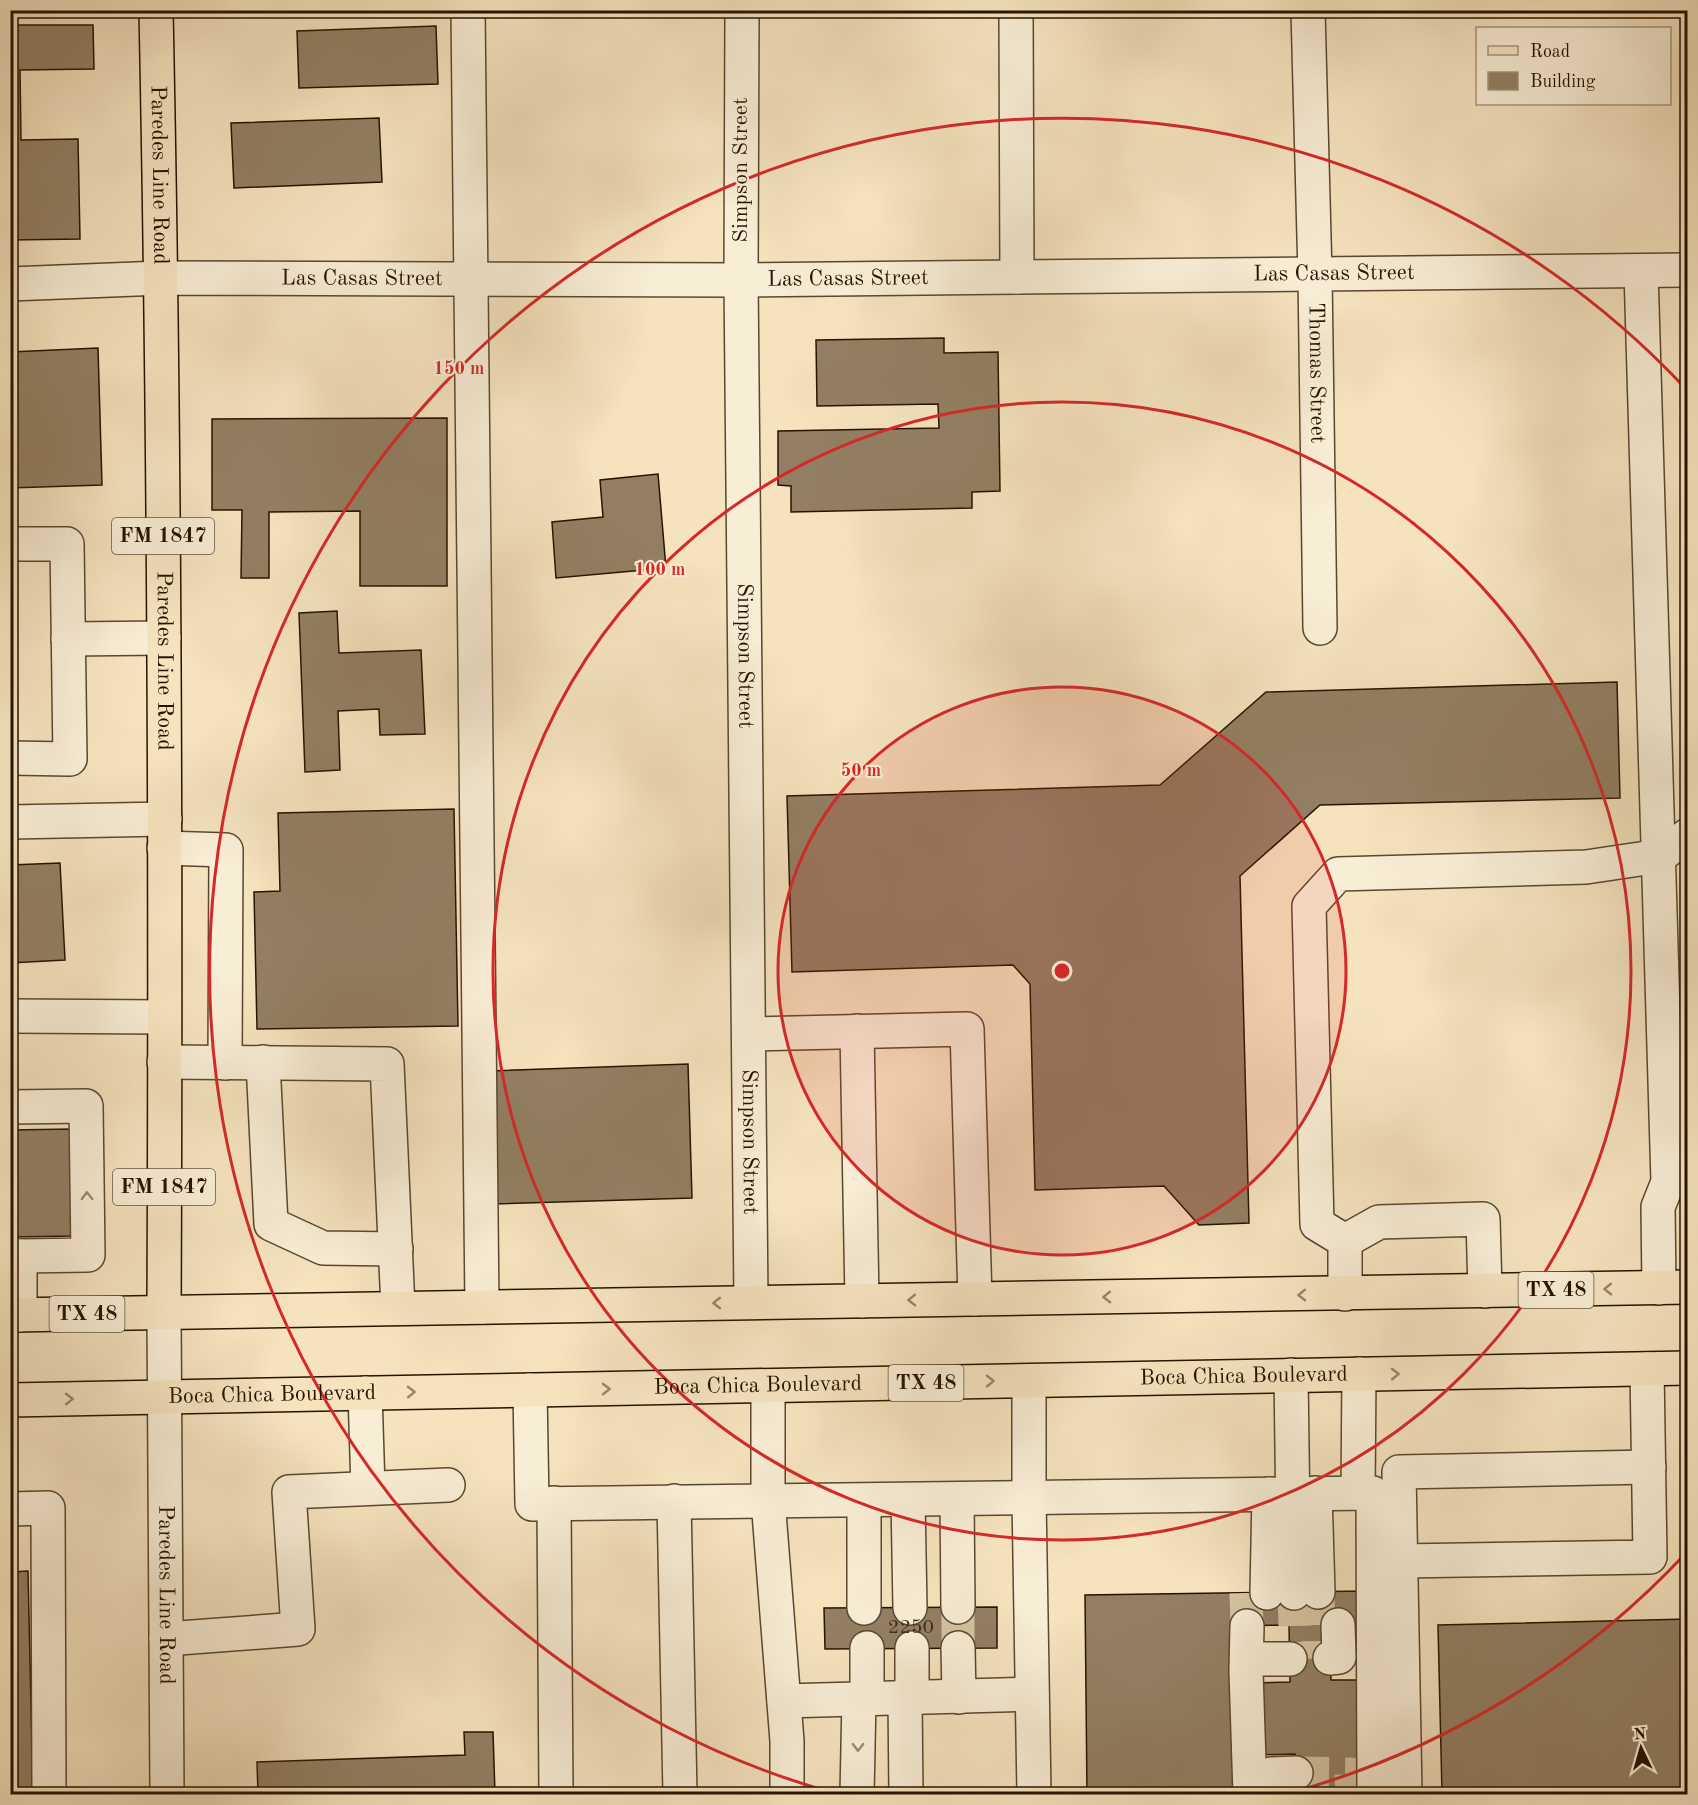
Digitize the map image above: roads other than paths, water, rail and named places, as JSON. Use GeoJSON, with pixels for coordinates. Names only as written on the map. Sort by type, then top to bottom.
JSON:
{"type":"FeatureCollection","features":[{"type":"Feature","properties":{"kind":"main road","name":"Paredes Line Road"},"geometry":{"type":"LineString","coordinates":[[156,10],[164,638],[164,1313]]}},
{"type":"Feature","properties":{"kind":"main road","name":"TX 48"},"geometry":{"type":"LineString","coordinates":[[15,1315],[1673,1288]]}},
{"type":"Feature","properties":{"kind":"main road","name":"Boca Chica Boulevard"},"geometry":{"type":"LineString","coordinates":[[10,1400],[1688,1368]]}},
{"type":"Feature","properties":{"kind":"street"},"geometry":{"type":"LineString","coordinates":[[468,10],[482,1307]]}},
{"type":"Feature","properties":{"kind":"street","name":"Simpson Street"},"geometry":{"type":"LineString","coordinates":[[742,10],[741,280],[751,1302]]}},
{"type":"Feature","properties":{"kind":"street"},"geometry":{"type":"LineString","coordinates":[[1016,10],[1017,277]]}},
{"type":"Feature","properties":{"kind":"street","name":"Thomas Street"},"geometry":{"type":"LineString","coordinates":[[1308,10],[1315,275],[1320,628]]}},
{"type":"Feature","properties":{"kind":"street","name":"Las Casas Street"},"geometry":{"type":"LineString","coordinates":[[10,284],[161,278],[741,280],[1688,270]]}},
{"type":"Feature","properties":{"kind":"street"},"geometry":{"type":"LineString","coordinates":[[1641,271],[1668,1182],[1658,1207],[1673,1288]]}},
{"type":"Feature","properties":{"kind":"street"},"geometry":{"type":"LineString","coordinates":[[10,544],[67,544],[70,759],[10,758]]}},
{"type":"Feature","properties":{"kind":"street"},"geometry":{"type":"LineString","coordinates":[[68,639],[164,638]]}},
{"type":"Feature","properties":{"kind":"street"},"geometry":{"type":"LineString","coordinates":[[10,822],[164,834],[226,850],[225,1063]]}},
{"type":"Feature","properties":{"kind":"street"},"geometry":{"type":"LineString","coordinates":[[1345,1241],[1317,1224],[1309,906],[1338,873],[1586,867],[1660,856],[1688,835]]}},
{"type":"Feature","properties":{"kind":"street"},"geometry":{"type":"LineString","coordinates":[[10,1016],[164,1017]]}},
{"type":"Feature","properties":{"kind":"street"},"geometry":{"type":"LineString","coordinates":[[749,1034],[967,1029],[975,1299]]}},
{"type":"Feature","properties":{"kind":"street"},"geometry":{"type":"LineString","coordinates":[[857,1031],[862,1301]]}},
{"type":"Feature","properties":{"kind":"street"},"geometry":{"type":"LineString","coordinates":[[164,1062],[387,1064],[398,1308]]}},
{"type":"Feature","properties":{"kind":"street"},"geometry":{"type":"LineString","coordinates":[[263,1062],[272,1224],[323,1248],[396,1249]]}},
{"type":"Feature","properties":{"kind":"street"},"geometry":{"type":"LineString","coordinates":[[10,1107],[86,1106],[88,1255],[15,1256],[15,1315]]}},
{"type":"Feature","properties":{"kind":"street"},"geometry":{"type":"LineString","coordinates":[[1345,1241],[1379,1222],[1483,1219],[1485,1291]]}},
{"type":"Feature","properties":{"kind":"street"},"geometry":{"type":"LineString","coordinates":[[1345,1241],[1345,1294]]}},
{"type":"Feature","properties":{"kind":"street","name":"Paredes Line Road"},"geometry":{"type":"LineString","coordinates":[[164,1313],[167,1794]]}},
{"type":"Feature","properties":{"kind":"street"},"geometry":{"type":"LineString","coordinates":[[1401,1561],[1650,1557],[1647,1369]]}},
{"type":"Feature","properties":{"kind":"street"},"geometry":{"type":"LineString","coordinates":[[1292,1592],[1302,1494],[1359,1374]]}},
{"type":"Feature","properties":{"kind":"street"},"geometry":{"type":"LineString","coordinates":[[1291,1375],[1302,1494],[1292,1592]]}},
{"type":"Feature","properties":{"kind":"street"},"geometry":{"type":"LineString","coordinates":[[1029,1381],[1034,1794]]}},
{"type":"Feature","properties":{"kind":"street"},"geometry":{"type":"LineString","coordinates":[[768,1386],[768,1500],[787,1741],[787,1794]]}},
{"type":"Feature","properties":{"kind":"street"},"geometry":{"type":"LineString","coordinates":[[530,1390],[532,1504],[1373,1493],[1374,1794]]}},
{"type":"Feature","properties":{"kind":"street"},"geometry":{"type":"LineString","coordinates":[[365,1393],[368,1488]]}},
{"type":"Feature","properties":{"kind":"street"},"geometry":{"type":"LineString","coordinates":[[1405,1794],[1399,1472],[1649,1467]]}},
{"type":"Feature","properties":{"kind":"street"},"geometry":{"type":"LineString","coordinates":[[166,1640],[298,1629],[289,1492],[448,1485]]}},
{"type":"Feature","properties":{"kind":"street"},"geometry":{"type":"LineString","coordinates":[[1292,1592],[1302,1494]]}},
{"type":"Feature","properties":{"kind":"street"},"geometry":{"type":"LineString","coordinates":[[957,1499],[958,1607]]}},
{"type":"Feature","properties":{"kind":"street"},"geometry":{"type":"LineString","coordinates":[[908,1500],[910,1608]]}},
{"type":"Feature","properties":{"kind":"street"},"geometry":{"type":"LineString","coordinates":[[864,1501],[864,1608]]}},
{"type":"Feature","properties":{"kind":"street"},"geometry":{"type":"LineString","coordinates":[[674,1502],[680,1794]]}},
{"type":"Feature","properties":{"kind":"street"},"geometry":{"type":"LineString","coordinates":[[554,1503],[556,1794]]}},
{"type":"Feature","properties":{"kind":"street"},"geometry":{"type":"LineString","coordinates":[[10,1509],[48,1508],[49,1794]]}},
{"type":"Feature","properties":{"kind":"street"},"geometry":{"type":"LineString","coordinates":[[1330,1658],[1339,1657],[1338,1625]]}},
{"type":"Feature","properties":{"kind":"street"},"geometry":{"type":"LineString","coordinates":[[1250,1794],[1268,1659],[1257,1626]]}},
{"type":"Feature","properties":{"kind":"street"},"geometry":{"type":"LineString","coordinates":[[857,1794],[867,1648]]}},
{"type":"Feature","properties":{"kind":"street"},"geometry":{"type":"LineString","coordinates":[[906,1794],[912,1648]]}},
{"type":"Feature","properties":{"kind":"street"},"geometry":{"type":"LineString","coordinates":[[958,1648],[959,1696]]}},
{"type":"Feature","properties":{"kind":"street"},"geometry":{"type":"LineString","coordinates":[[784,1701],[1032,1694]]}},
{"type":"Feature","properties":{"kind":"tunnel"},"geometry":{"type":"LineString","coordinates":[[1318,1592],[1319,1658]]}},
{"type":"Feature","properties":{"kind":"tunnel"},"geometry":{"type":"LineString","coordinates":[[1246,1593],[1247,1626]]}},
{"type":"Feature","properties":{"kind":"tunnel"},"geometry":{"type":"LineString","coordinates":[[1294,1593],[1296,1659]]}},
{"type":"Feature","properties":{"kind":"tunnel"},"geometry":{"type":"LineString","coordinates":[[958,1607],[958,1648]]}},
{"type":"Feature","properties":{"kind":"tunnel"},"geometry":{"type":"LineString","coordinates":[[1296,1773],[1351,1774],[1352,1794]]}}]}
